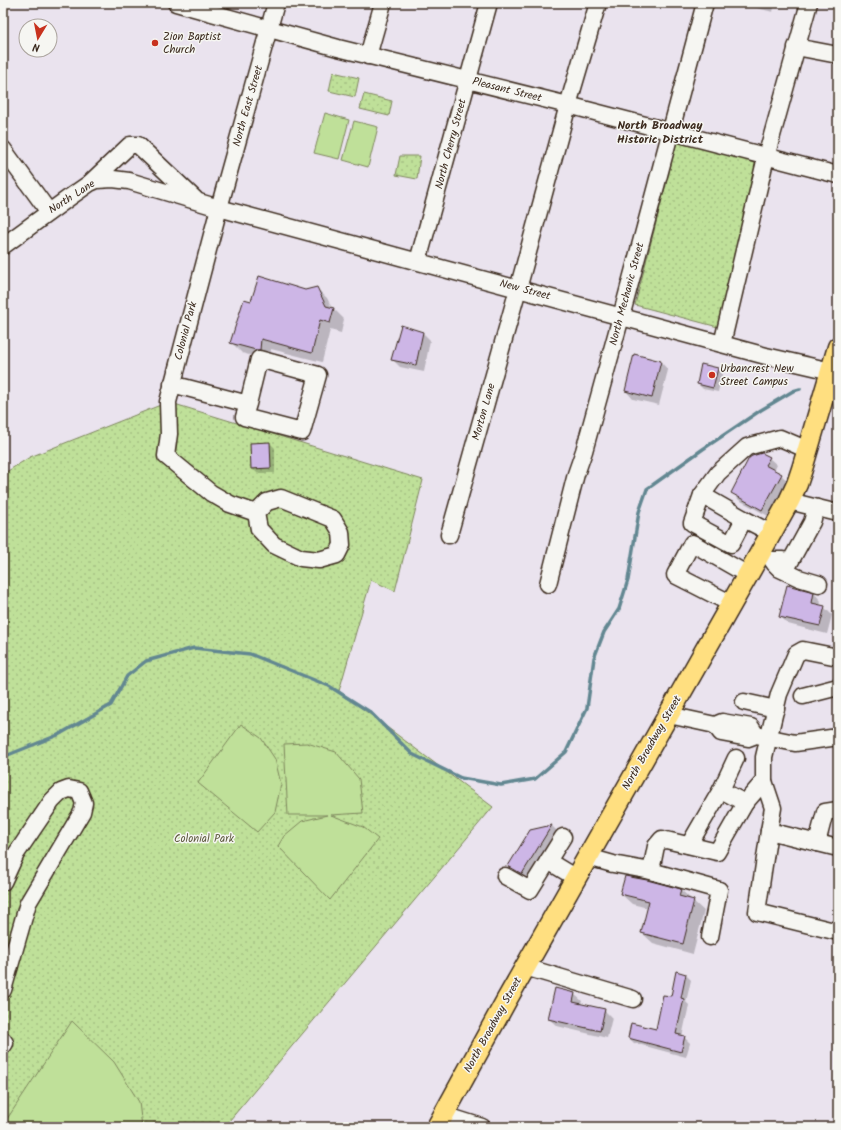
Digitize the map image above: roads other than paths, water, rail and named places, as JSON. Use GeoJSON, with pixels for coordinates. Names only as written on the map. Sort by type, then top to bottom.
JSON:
{"type":"FeatureCollection","features":[{"type":"Feature","properties":{"kind":"main road","name":"North Broadway Street"},"geometry":{"type":"LineString","coordinates":[[440,1121],[525,967],[748,575],[766,556],[771,533],[797,484],[838,347]]}},
{"type":"Feature","properties":{"kind":"street","name":"Pleasant Street"},"geometry":{"type":"LineString","coordinates":[[176,3],[368,56],[568,105],[838,175]]}},
{"type":"Feature","properties":{"kind":"street","name":"North East Street"},"geometry":{"type":"LineString","coordinates":[[219,208],[276,3]]}},
{"type":"Feature","properties":{"kind":"street"},"geometry":{"type":"LineString","coordinates":[[368,56],[383,3]]}},
{"type":"Feature","properties":{"kind":"street","name":"North Cherry Street"},"geometry":{"type":"LineString","coordinates":[[418,261],[490,3]]}},
{"type":"Feature","properties":{"kind":"street","name":"Morton Lane"},"geometry":{"type":"LineString","coordinates":[[449,536],[568,105],[598,3]]}},
{"type":"Feature","properties":{"kind":"street","name":"North Mechanic Street"},"geometry":{"type":"LineString","coordinates":[[548,584],[576,474],[584,451],[621,317],[706,3]]}},
{"type":"Feature","properties":{"kind":"street"},"geometry":{"type":"LineString","coordinates":[[722,344],[766,157],[809,3]]}},
{"type":"Feature","properties":{"kind":"street"},"geometry":{"type":"LineString","coordinates":[[796,47],[838,55]]}},
{"type":"Feature","properties":{"kind":"street"},"geometry":{"type":"LineString","coordinates":[[90,183],[130,145],[138,146],[198,202]]}},
{"type":"Feature","properties":{"kind":"street"},"geometry":{"type":"LineString","coordinates":[[3,149],[49,212]]}},
{"type":"Feature","properties":{"kind":"street","name":"North Lane"},"geometry":{"type":"LineString","coordinates":[[3,246],[90,183],[105,179],[128,181],[219,208]]}},
{"type":"Feature","properties":{"kind":"street","name":"New Street"},"geometry":{"type":"LineString","coordinates":[[219,208],[766,356],[831,371]]}},
{"type":"Feature","properties":{"kind":"street","name":"Colonial Park"},"geometry":{"type":"LineString","coordinates":[[219,208],[168,402],[169,434],[166,456],[211,493],[230,504],[256,514]]}},
{"type":"Feature","properties":{"kind":"street"},"geometry":{"type":"LineString","coordinates":[[259,359],[318,374],[302,432],[244,417],[248,404],[259,359]]}},
{"type":"Feature","properties":{"kind":"street"},"geometry":{"type":"LineString","coordinates":[[172,384],[248,404]]}},
{"type":"Feature","properties":{"kind":"street"},"geometry":{"type":"LineString","coordinates":[[744,519],[731,544],[692,523],[702,495],[718,473],[747,447],[780,438],[808,450]]}},
{"type":"Feature","properties":{"kind":"street"},"geometry":{"type":"LineString","coordinates":[[702,495],[771,533]]}},
{"type":"Feature","properties":{"kind":"street"},"geometry":{"type":"LineString","coordinates":[[281,498],[333,518],[341,532],[342,545],[337,555],[319,560],[301,558],[274,545],[259,529],[256,514],[267,502],[281,498]]}},
{"type":"Feature","properties":{"kind":"street"},"geometry":{"type":"LineString","coordinates":[[789,501],[838,513]]}},
{"type":"Feature","properties":{"kind":"street"},"geometry":{"type":"LineString","coordinates":[[766,556],[783,560],[789,564],[812,522],[816,508]]}},
{"type":"Feature","properties":{"kind":"street"},"geometry":{"type":"LineString","coordinates":[[701,548],[709,532]]}},
{"type":"Feature","properties":{"kind":"street"},"geometry":{"type":"LineString","coordinates":[[732,604],[675,575],[692,543],[748,575]]}},
{"type":"Feature","properties":{"kind":"street"},"geometry":{"type":"LineString","coordinates":[[766,556],[780,570],[819,584]]}},
{"type":"Feature","properties":{"kind":"street"},"geometry":{"type":"LineString","coordinates":[[838,657],[803,650],[796,654],[778,694],[776,709],[762,736],[764,781],[773,808],[757,912],[838,932]]}},
{"type":"Feature","properties":{"kind":"street"},"geometry":{"type":"LineString","coordinates":[[803,696],[838,687]]}},
{"type":"Feature","properties":{"kind":"street"},"geometry":{"type":"LineString","coordinates":[[744,702],[776,709]]}},
{"type":"Feature","properties":{"kind":"street"},"geometry":{"type":"LineString","coordinates":[[669,715],[715,725],[721,733],[748,738],[762,736],[795,743],[838,737]]}},
{"type":"Feature","properties":{"kind":"street"},"geometry":{"type":"LineString","coordinates":[[689,845],[721,790],[736,758]]}},
{"type":"Feature","properties":{"kind":"street"},"geometry":{"type":"LineString","coordinates":[[651,871],[656,846],[662,839],[717,852],[745,803],[764,781]]}},
{"type":"Feature","properties":{"kind":"street"},"geometry":{"type":"LineString","coordinates":[[3,882],[16,854],[52,801],[60,792],[69,789],[79,791],[84,802],[82,812],[28,903],[3,987]]}},
{"type":"Feature","properties":{"kind":"street"},"geometry":{"type":"LineString","coordinates":[[721,790],[745,803]]}},
{"type":"Feature","properties":{"kind":"street"},"geometry":{"type":"LineString","coordinates":[[817,843],[825,812],[838,810]]}},
{"type":"Feature","properties":{"kind":"street"},"geometry":{"type":"LineString","coordinates":[[769,831],[838,848]]}},
{"type":"Feature","properties":{"kind":"street"},"geometry":{"type":"LineString","coordinates":[[505,876],[530,890],[563,837]]}},
{"type":"Feature","properties":{"kind":"street"},"geometry":{"type":"LineString","coordinates":[[588,857],[613,864],[651,871],[719,890],[710,936]]}},
{"type":"Feature","properties":{"kind":"street"},"geometry":{"type":"LineString","coordinates":[[548,861],[576,878]]}},
{"type":"Feature","properties":{"kind":"street"},"geometry":{"type":"LineString","coordinates":[[525,967],[633,999]]}},
{"type":"Feature","properties":{"kind":"street"},"geometry":{"type":"LineString","coordinates":[[3,1040],[5,1043],[3,1046]]}},
{"type":"Feature","properties":{"kind":"street"},"geometry":{"type":"LineString","coordinates":[[440,1121],[482,1127]]}},
{"type":"Feature","properties":{"kind":"waterway"},"geometry":{"type":"LineString","coordinates":[[3,757],[58,735],[111,705],[127,676],[146,661],[194,648],[250,654],[329,686],[370,712],[412,754],[461,778],[501,785],[535,779],[566,752],[587,708],[594,658],[604,632],[619,609],[628,580],[639,512],[647,489],[761,410],[793,391],[800,389]]}},
{"type":"Feature","properties":{"kind":"place","name":"Zion Baptist Church"},"geometry":{"type":"Point","coordinates":[155,43]}},
{"type":"Feature","properties":{"kind":"place","name":"Urbancrest New Street Campus"},"geometry":{"type":"Point","coordinates":[712,375]}},
{"type":"Feature","properties":{"kind":"district","name":"North Broadway Historic District"},"geometry":{"type":"Point","coordinates":[660,132]}}]}
